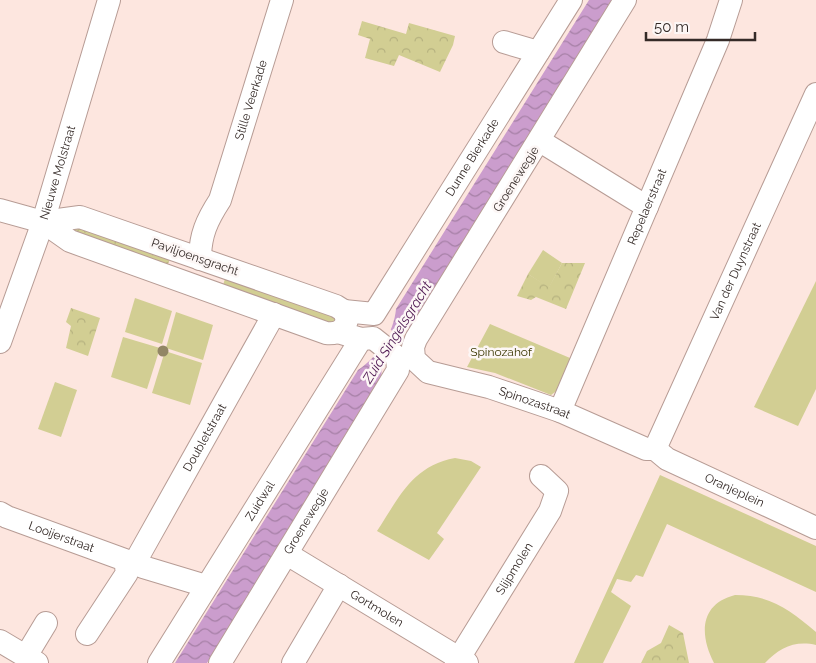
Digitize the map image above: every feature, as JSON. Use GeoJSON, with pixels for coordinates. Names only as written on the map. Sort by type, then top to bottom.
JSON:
{"type":"FeatureCollection","features":[{"type":"Feature","properties":{"kind":"street","name":"Nieuwe Molstraat"},"geometry":{"type":"LineString","coordinates":[[0,342],[43,222],[109,0]]}},
{"type":"Feature","properties":{"kind":"street","name":"Stille Veerkade"},"geometry":{"type":"LineString","coordinates":[[188,283],[200,259],[213,245],[220,226],[220,200],[282,0]]}},
{"type":"Feature","properties":{"kind":"street","name":"Dunne Bierkade"},"geometry":{"type":"LineString","coordinates":[[374,314],[571,0]]}},
{"type":"Feature","properties":{"kind":"street","name":"Groenewegje"},"geometry":{"type":"LineString","coordinates":[[220,663],[398,370],[393,350],[416,339],[540,141],[625,0]]}},
{"type":"Feature","properties":{"kind":"street","name":"Repelaerstraat"},"geometry":{"type":"LineString","coordinates":[[560,411],[718,40],[732,0]]}},
{"type":"Feature","properties":{"kind":"street"},"geometry":{"type":"LineString","coordinates":[[504,42],[538,52]]}},
{"type":"Feature","properties":{"kind":"street","name":"Van der Duynstraat"},"geometry":{"type":"LineString","coordinates":[[654,449],[816,94]]}},
{"type":"Feature","properties":{"kind":"street"},"geometry":{"type":"LineString","coordinates":[[540,141],[647,207]]}},
{"type":"Feature","properties":{"kind":"street","name":"Paviljoensgracht"},"geometry":{"type":"LineString","coordinates":[[0,210],[43,222],[70,241],[326,333],[338,332],[393,350]]}},
{"type":"Feature","properties":{"kind":"street","name":"Paviljoensgracht"},"geometry":{"type":"LineString","coordinates":[[43,222],[80,218],[344,311],[374,314]]}},
{"type":"Feature","properties":{"kind":"street"},"geometry":{"type":"LineString","coordinates":[[338,332],[343,329],[348,320],[344,311]]}},
{"type":"Feature","properties":{"kind":"street","name":"Doubletstraat"},"geometry":{"type":"LineString","coordinates":[[87,634],[127,573],[132,561],[139,555],[274,314]]}},
{"type":"Feature","properties":{"kind":"street","name":"Spinozastraat"},"geometry":{"type":"LineString","coordinates":[[393,350],[428,372],[489,387],[560,411],[646,449],[654,449]]}},
{"type":"Feature","properties":{"kind":"street","name":"Zuidwal"},"geometry":{"type":"LineString","coordinates":[[159,663],[206,586],[393,350]]}},
{"type":"Feature","properties":{"kind":"street","name":"Oranjeplein"},"geometry":{"type":"LineString","coordinates":[[654,449],[667,459],[816,528]]}},
{"type":"Feature","properties":{"kind":"street","name":"Slijpmolen"},"geometry":{"type":"LineString","coordinates":[[461,662],[550,511],[557,491],[554,486],[541,476]]}},
{"type":"Feature","properties":{"kind":"street","name":"Looijerstraat"},"geometry":{"type":"LineString","coordinates":[[0,513],[132,561],[143,567],[206,586]]}},
{"type":"Feature","properties":{"kind":"street","name":"Gortmolen"},"geometry":{"type":"LineString","coordinates":[[287,554],[461,662]]}},
{"type":"Feature","properties":{"kind":"street"},"geometry":{"type":"LineString","coordinates":[[293,663],[339,586]]}},
{"type":"Feature","properties":{"kind":"street"},"geometry":{"type":"LineString","coordinates":[[0,641],[26,659],[46,623]]}},
{"type":"Feature","properties":{"kind":"green space"},"geometry":{"type":"Polygon","coordinates":[[[362,21],[406,34],[409,23],[455,36],[453,45],[440,72],[399,55],[394,66],[365,58],[370,39],[358,35],[362,21]]]}},
{"type":"Feature","properties":{"kind":"green space"},"geometry":{"type":"Polygon","coordinates":[[[70,221],[172,254],[166,269],[72,239],[70,221]]]}},
{"type":"Feature","properties":{"kind":"green space"},"geometry":{"type":"Polygon","coordinates":[[[543,250],[562,263],[549,288],[528,274],[543,250]]]}},
{"type":"Feature","properties":{"kind":"green space"},"geometry":{"type":"Polygon","coordinates":[[[562,263],[585,263],[566,309],[536,297],[531,300],[517,296],[528,274],[549,287],[562,263]]]}},
{"type":"Feature","properties":{"kind":"green space"},"geometry":{"type":"Polygon","coordinates":[[[228,269],[336,306],[343,329],[220,295],[228,269]]]}},
{"type":"Feature","properties":{"kind":"green space"},"geometry":{"type":"Polygon","coordinates":[[[816,281],[816,389],[798,426],[754,407],[816,281]]]}},
{"type":"Feature","properties":{"kind":"green space"},"geometry":{"type":"Polygon","coordinates":[[[135,298],[172,311],[162,344],[125,332],[135,298]]]}},
{"type":"Feature","properties":{"kind":"green space"},"geometry":{"type":"Polygon","coordinates":[[[71,308],[100,318],[88,356],[66,348],[71,326],[66,322],[71,308]]]}},
{"type":"Feature","properties":{"kind":"green space"},"geometry":{"type":"Polygon","coordinates":[[[176,312],[213,325],[203,360],[166,348],[176,312]]]}},
{"type":"Feature","properties":{"kind":"green space","name":"Spinozahof"},"geometry":{"type":"Polygon","coordinates":[[[490,324],[570,358],[558,390],[551,395],[495,373],[467,367],[490,324]]]}},
{"type":"Feature","properties":{"kind":"green space"},"geometry":{"type":"Polygon","coordinates":[[[123,337],[160,348],[147,389],[111,377],[123,337]]]}},
{"type":"Feature","properties":{"kind":"green space"},"geometry":{"type":"Polygon","coordinates":[[[165,351],[202,363],[190,405],[152,393],[165,351]]]}},
{"type":"Feature","properties":{"kind":"green space"},"geometry":{"type":"Polygon","coordinates":[[[55,382],[77,390],[61,437],[38,429],[55,382]]]}},
{"type":"Feature","properties":{"kind":"green space"},"geometry":{"type":"Polygon","coordinates":[[[455,458],[471,461],[481,467],[437,533],[444,539],[429,560],[377,531],[408,485],[417,476],[440,462],[455,458]]]}},
{"type":"Feature","properties":{"kind":"green space"},"geometry":{"type":"Polygon","coordinates":[[[660,475],[816,546],[816,592],[667,524],[643,577],[636,575],[631,582],[617,579],[611,592],[631,606],[603,663],[574,663],[660,475]]]}},
{"type":"Feature","properties":{"kind":"green space"},"geometry":{"type":"Polygon","coordinates":[[[735,595],[759,598],[779,605],[816,632],[816,645],[801,644],[788,646],[776,653],[765,663],[714,663],[706,641],[706,622],[709,613],[715,605],[723,599],[735,595]]]}},
{"type":"Feature","properties":{"kind":"green space"},"geometry":{"type":"Polygon","coordinates":[[[669,625],[683,633],[689,663],[641,663],[647,651],[661,643],[669,625]]]}},
{"type":"Feature","properties":{"kind":"water","name":"Zuid Singelsgracht"},"geometry":{"type":"Polygon","coordinates":[[[589,0],[617,0],[414,324],[405,330],[382,365],[381,380],[366,406],[207,663],[175,663],[358,370],[372,358],[384,343],[395,318],[396,309],[589,0]]]}},
{"type":"Feature","properties":{"kind":"pier"},"geometry":{"type":"Polygon","coordinates":[[[388,328],[403,338],[385,365],[372,356],[388,328]]]}}]}
